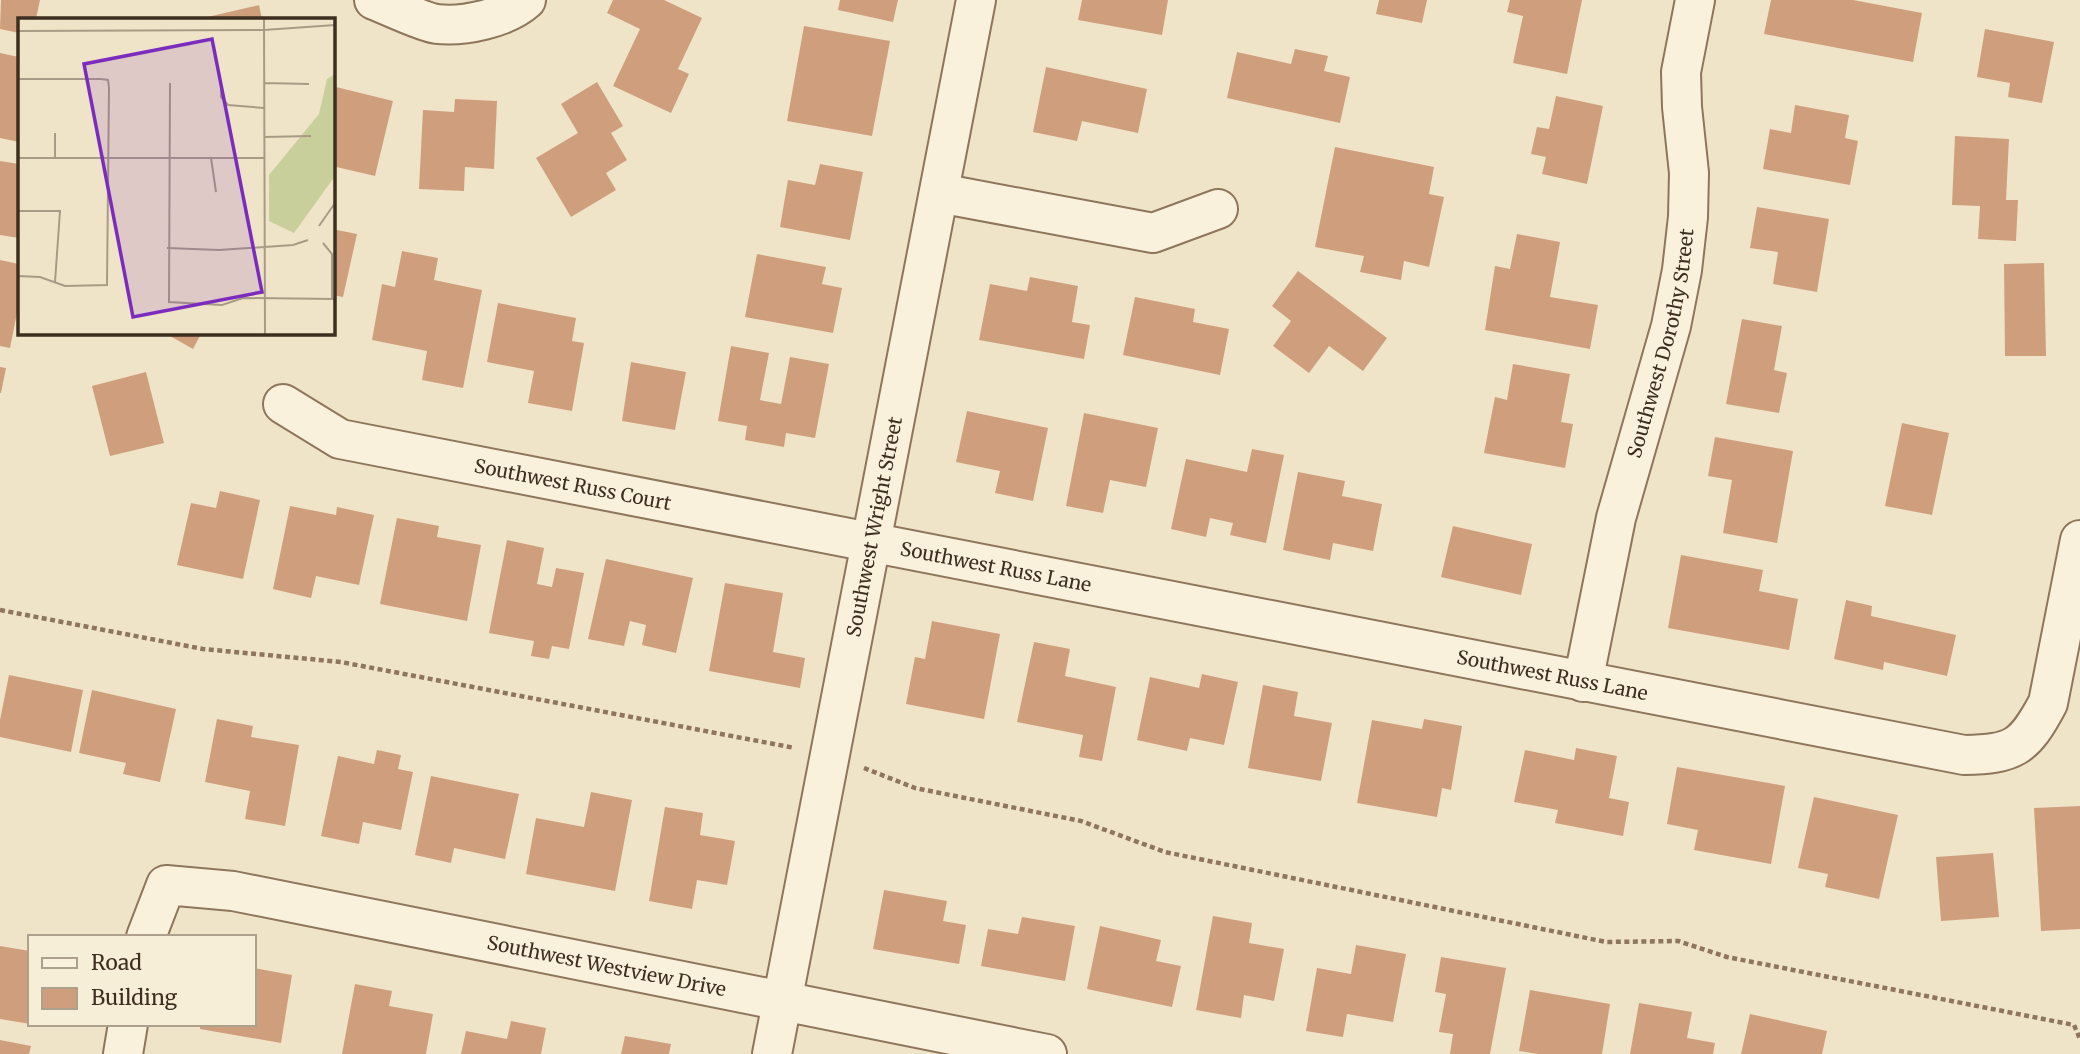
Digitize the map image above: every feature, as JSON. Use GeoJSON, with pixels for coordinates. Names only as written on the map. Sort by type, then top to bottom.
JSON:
{"type":"FeatureCollection","features":[{"type":"Feature","properties":{"kind":"street"},"geometry":{"type":"LineString","coordinates":[[374,0],[435,24],[474,22],[516,9],[526,0]]}},
{"type":"Feature","properties":{"kind":"street","name":"Southwest Wright Street"},"geometry":{"type":"LineString","coordinates":[[772,1054],[976,0]]}},
{"type":"Feature","properties":{"kind":"street","name":"Southwest Dorothy Street"},"geometry":{"type":"LineString","coordinates":[[1583,682],[1616,518],[1671,326],[1682,270],[1688,217],[1689,173],[1681,72],[1695,0]]}},
{"type":"Feature","properties":{"kind":"street"},"geometry":{"type":"LineString","coordinates":[[939,193],[1153,233],[1218,209]]}},
{"type":"Feature","properties":{"kind":"street","name":"Southwest Russ Court"},"geometry":{"type":"LineString","coordinates":[[283,404],[340,439],[871,542]]}},
{"type":"Feature","properties":{"kind":"street","name":"Southwest Russ Lane"},"geometry":{"type":"LineString","coordinates":[[871,542],[1964,755],[1993,754],[2017,746],[2036,726],[2048,703],[2080,540]]}},
{"type":"Feature","properties":{"kind":"street","name":"Southwest Westview Drive"},"geometry":{"type":"LineString","coordinates":[[147,935],[166,886],[233,891],[1047,1054]]}},
{"type":"Feature","properties":{"kind":"street"},"geometry":{"type":"LineString","coordinates":[[123,1054],[128,1026]]}},
{"type":"Feature","properties":{"kind":"path"},"geometry":{"type":"LineString","coordinates":[[0,610],[204,649],[341,662],[830,755],[915,789],[1081,821],[1165,852],[1606,942],[1678,941],[1727,957],[2074,1025],[2080,1039]]}},
{"type":"Feature","properties":{"kind":"building"},"geometry":{"type":"Polygon","coordinates":[[[1,0],[40,0],[36,18],[18,18],[18,33],[0,29],[1,0]]]}},
{"type":"Feature","properties":{"kind":"building"},"geometry":{"type":"Polygon","coordinates":[[[613,0],[664,0],[702,18],[678,69],[689,74],[671,113],[613,86],[640,29],[607,13],[613,0]]]}},
{"type":"Feature","properties":{"kind":"building"},"geometry":{"type":"Polygon","coordinates":[[[840,0],[898,0],[893,22],[838,10],[840,0]]]}},
{"type":"Feature","properties":{"kind":"building"},"geometry":{"type":"Polygon","coordinates":[[[1082,0],[1168,0],[1162,35],[1078,20],[1082,0]]]}},
{"type":"Feature","properties":{"kind":"building"},"geometry":{"type":"Polygon","coordinates":[[[1379,0],[1427,0],[1422,23],[1376,14],[1379,0]]]}},
{"type":"Feature","properties":{"kind":"building"},"geometry":{"type":"Polygon","coordinates":[[[1510,0],[1582,0],[1567,74],[1513,63],[1523,16],[1507,12],[1510,0]]]}},
{"type":"Feature","properties":{"kind":"building"},"geometry":{"type":"Polygon","coordinates":[[[1771,0],[1853,0],[1922,13],[1913,62],[1764,34],[1771,0]]]}},
{"type":"Feature","properties":{"kind":"building"},"geometry":{"type":"Polygon","coordinates":[[[259,5],[262,18],[203,18],[259,5]]]}},
{"type":"Feature","properties":{"kind":"building"},"geometry":{"type":"Polygon","coordinates":[[[804,26],[890,41],[872,136],[787,121],[804,26]]]}},
{"type":"Feature","properties":{"kind":"building"},"geometry":{"type":"Polygon","coordinates":[[[1985,29],[2054,42],[2042,103],[2008,97],[2010,83],[1977,77],[1985,29]]]}},
{"type":"Feature","properties":{"kind":"building"},"geometry":{"type":"Polygon","coordinates":[[[1295,49],[1328,56],[1324,71],[1350,77],[1340,123],[1227,98],[1237,52],[1291,64],[1295,49]]]}},
{"type":"Feature","properties":{"kind":"building"},"geometry":{"type":"Polygon","coordinates":[[[0,53],[18,57],[18,142],[0,138],[0,53]]]}},
{"type":"Feature","properties":{"kind":"building"},"geometry":{"type":"Polygon","coordinates":[[[1046,67],[1147,89],[1138,133],[1082,121],[1077,141],[1033,132],[1046,67]]]}},
{"type":"Feature","properties":{"kind":"building"},"geometry":{"type":"Polygon","coordinates":[[[597,82],[623,126],[611,133],[627,160],[606,173],[616,190],[571,217],[536,158],[578,133],[561,104],[597,82]]]}},
{"type":"Feature","properties":{"kind":"building"},"geometry":{"type":"Polygon","coordinates":[[[334,86],[393,101],[375,176],[334,166],[334,86]]]}},
{"type":"Feature","properties":{"kind":"building"},"geometry":{"type":"Polygon","coordinates":[[[1556,96],[1603,106],[1587,184],[1542,174],[1546,157],[1531,154],[1537,127],[1549,129],[1556,96]]]}},
{"type":"Feature","properties":{"kind":"building"},"geometry":{"type":"Polygon","coordinates":[[[455,99],[497,101],[494,169],[465,167],[464,191],[419,189],[423,110],[454,112],[455,99]]]}},
{"type":"Feature","properties":{"kind":"building"},"geometry":{"type":"Polygon","coordinates":[[[1795,105],[1849,115],[1845,138],[1858,141],[1850,185],[1763,169],[1770,129],[1791,133],[1795,105]]]}},
{"type":"Feature","properties":{"kind":"building"},"geometry":{"type":"Polygon","coordinates":[[[1955,136],[2009,139],[2006,200],[2018,200],[2016,241],[1978,239],[1980,206],[1952,205],[1955,136]]]}},
{"type":"Feature","properties":{"kind":"building"},"geometry":{"type":"Polygon","coordinates":[[[1335,147],[1434,167],[1429,194],[1444,197],[1429,267],[1404,261],[1401,280],[1360,272],[1364,256],[1315,247],[1335,147]]]}},
{"type":"Feature","properties":{"kind":"building"},"geometry":{"type":"Polygon","coordinates":[[[0,161],[18,164],[18,238],[0,235],[0,161]]]}},
{"type":"Feature","properties":{"kind":"building"},"geometry":{"type":"Polygon","coordinates":[[[820,164],[863,172],[850,240],[780,227],[788,180],[815,185],[820,164]]]}},
{"type":"Feature","properties":{"kind":"building"},"geometry":{"type":"Polygon","coordinates":[[[1757,207],[1829,219],[1817,292],[1773,284],[1778,252],[1750,248],[1757,207]]]}},
{"type":"Feature","properties":{"kind":"building"},"geometry":{"type":"Polygon","coordinates":[[[334,229],[357,234],[343,297],[334,295],[334,229]]]}},
{"type":"Feature","properties":{"kind":"building"},"geometry":{"type":"Polygon","coordinates":[[[1517,234],[1560,242],[1550,297],[1598,305],[1590,349],[1485,330],[1495,266],[1510,269],[1517,234]]]}},
{"type":"Feature","properties":{"kind":"building"},"geometry":{"type":"Polygon","coordinates":[[[402,251],[438,258],[434,280],[482,290],[463,388],[422,380],[427,351],[372,340],[382,284],[395,287],[402,251]]]}},
{"type":"Feature","properties":{"kind":"building"},"geometry":{"type":"Polygon","coordinates":[[[757,254],[826,267],[822,284],[842,288],[833,333],[745,317],[757,254]]]}},
{"type":"Feature","properties":{"kind":"building"},"geometry":{"type":"Polygon","coordinates":[[[0,260],[18,264],[18,308],[10,348],[0,346],[0,260]]]}},
{"type":"Feature","properties":{"kind":"building"},"geometry":{"type":"Polygon","coordinates":[[[2044,263],[2046,356],[2005,356],[2004,264],[2044,263]]]}},
{"type":"Feature","properties":{"kind":"building"},"geometry":{"type":"Polygon","coordinates":[[[1298,271],[1387,338],[1363,371],[1329,346],[1309,373],[1273,346],[1291,321],[1272,306],[1298,271]]]}},
{"type":"Feature","properties":{"kind":"building"},"geometry":{"type":"Polygon","coordinates":[[[1030,277],[1078,286],[1072,322],[1090,325],[1084,359],[979,340],[990,284],[1027,291],[1030,277]]]}},
{"type":"Feature","properties":{"kind":"building"},"geometry":{"type":"Polygon","coordinates":[[[1135,297],[1195,309],[1193,322],[1229,329],[1220,375],[1123,355],[1135,297]]]}},
{"type":"Feature","properties":{"kind":"building"},"geometry":{"type":"Polygon","coordinates":[[[498,303],[576,318],[572,341],[584,343],[572,411],[528,403],[534,371],[487,362],[498,303]]]}},
{"type":"Feature","properties":{"kind":"building"},"geometry":{"type":"Polygon","coordinates":[[[1742,319],[1782,326],[1774,370],[1787,373],[1779,413],[1726,404],[1742,319]]]}},
{"type":"Feature","properties":{"kind":"building"},"geometry":{"type":"Polygon","coordinates":[[[167,334],[201,334],[193,349],[167,334]]]}},
{"type":"Feature","properties":{"kind":"building"},"geometry":{"type":"Polygon","coordinates":[[[731,346],[769,353],[760,400],[781,404],[790,357],[829,364],[815,438],[786,433],[784,447],[745,440],[747,426],[718,421],[731,346]]]}},
{"type":"Feature","properties":{"kind":"building"},"geometry":{"type":"Polygon","coordinates":[[[631,362],[686,372],[675,430],[622,421],[631,362]]]}},
{"type":"Feature","properties":{"kind":"building"},"geometry":{"type":"Polygon","coordinates":[[[1513,364],[1570,374],[1561,422],[1573,424],[1565,468],[1484,453],[1495,397],[1507,400],[1513,364]]]}},
{"type":"Feature","properties":{"kind":"building"},"geometry":{"type":"Polygon","coordinates":[[[0,367],[6,368],[1,393],[0,393],[0,367]]]}},
{"type":"Feature","properties":{"kind":"building"},"geometry":{"type":"Polygon","coordinates":[[[146,372],[164,443],[110,456],[92,386],[146,372]]]}},
{"type":"Feature","properties":{"kind":"building"},"geometry":{"type":"Polygon","coordinates":[[[967,411],[1048,428],[1033,501],[995,493],[1000,471],[956,462],[967,411]]]}},
{"type":"Feature","properties":{"kind":"building"},"geometry":{"type":"Polygon","coordinates":[[[1084,413],[1158,428],[1146,487],[1110,480],[1103,513],[1066,506],[1084,413]]]}},
{"type":"Feature","properties":{"kind":"building"},"geometry":{"type":"Polygon","coordinates":[[[1902,423],[1949,433],[1932,515],[1885,506],[1902,423]]]}},
{"type":"Feature","properties":{"kind":"building"},"geometry":{"type":"Polygon","coordinates":[[[1715,437],[1793,451],[1777,543],[1723,533],[1732,480],[1708,476],[1715,437]]]}},
{"type":"Feature","properties":{"kind":"building"},"geometry":{"type":"Polygon","coordinates":[[[1252,449],[1284,455],[1266,543],[1230,535],[1233,523],[1210,518],[1206,537],[1171,529],[1186,459],[1247,472],[1252,449]]]}},
{"type":"Feature","properties":{"kind":"building"},"geometry":{"type":"Polygon","coordinates":[[[1298,472],[1345,481],[1342,496],[1382,504],[1373,551],[1333,543],[1330,560],[1283,550],[1298,472]]]}},
{"type":"Feature","properties":{"kind":"building"},"geometry":{"type":"Polygon","coordinates":[[[220,491],[260,500],[243,579],[177,565],[191,503],[216,508],[220,491]]]}},
{"type":"Feature","properties":{"kind":"building"},"geometry":{"type":"Polygon","coordinates":[[[290,506],[336,515],[337,507],[374,515],[359,585],[316,576],[311,598],[273,589],[290,506]]]}},
{"type":"Feature","properties":{"kind":"building"},"geometry":{"type":"Polygon","coordinates":[[[397,518],[439,526],[437,537],[481,545],[467,621],[380,604],[397,518]]]}},
{"type":"Feature","properties":{"kind":"building"},"geometry":{"type":"Polygon","coordinates":[[[1453,526],[1532,544],[1521,595],[1441,577],[1453,526]]]}},
{"type":"Feature","properties":{"kind":"building"},"geometry":{"type":"Polygon","coordinates":[[[507,540],[544,548],[537,584],[552,587],[556,568],[584,573],[569,649],[552,646],[549,659],[531,656],[534,641],[489,633],[507,540]]]}},
{"type":"Feature","properties":{"kind":"building"},"geometry":{"type":"Polygon","coordinates":[[[1681,555],[1763,570],[1759,591],[1798,599],[1789,650],[1668,628],[1681,555]]]}},
{"type":"Feature","properties":{"kind":"building"},"geometry":{"type":"Polygon","coordinates":[[[606,559],[693,578],[676,653],[642,645],[646,625],[630,621],[624,646],[588,639],[606,559]]]}},
{"type":"Feature","properties":{"kind":"building"},"geometry":{"type":"Polygon","coordinates":[[[725,583],[783,593],[773,652],[805,658],[800,688],[709,671],[725,583]]]}},
{"type":"Feature","properties":{"kind":"building"},"geometry":{"type":"Polygon","coordinates":[[[1846,600],[1872,606],[1871,616],[1956,635],[1947,676],[1884,662],[1883,670],[1834,659],[1846,600]]]}},
{"type":"Feature","properties":{"kind":"building"},"geometry":{"type":"Polygon","coordinates":[[[932,621],[1000,634],[984,719],[906,704],[915,657],[925,659],[932,621]]]}},
{"type":"Feature","properties":{"kind":"building"},"geometry":{"type":"Polygon","coordinates":[[[1034,642],[1070,649],[1065,676],[1116,687],[1102,761],[1079,757],[1083,735],[1017,722],[1034,642]]]}},
{"type":"Feature","properties":{"kind":"building"},"geometry":{"type":"Polygon","coordinates":[[[1202,674],[1238,682],[1224,745],[1190,738],[1187,751],[1137,740],[1150,677],[1199,688],[1202,674]]]}},
{"type":"Feature","properties":{"kind":"building"},"geometry":{"type":"Polygon","coordinates":[[[9,675],[83,690],[71,752],[0,737],[0,720],[9,675]]]}},
{"type":"Feature","properties":{"kind":"building"},"geometry":{"type":"Polygon","coordinates":[[[1263,685],[1298,692],[1294,716],[1332,723],[1321,781],[1248,768],[1263,685]]]}},
{"type":"Feature","properties":{"kind":"building"},"geometry":{"type":"Polygon","coordinates":[[[92,690],[176,709],[160,782],[123,774],[126,763],[79,753],[92,690]]]}},
{"type":"Feature","properties":{"kind":"building"},"geometry":{"type":"Polygon","coordinates":[[[217,719],[253,726],[251,737],[299,745],[285,826],[245,819],[250,791],[205,782],[217,719]]]}},
{"type":"Feature","properties":{"kind":"building"},"geometry":{"type":"Polygon","coordinates":[[[1424,719],[1462,726],[1451,790],[1442,788],[1437,817],[1357,803],[1372,720],[1422,729],[1424,719]]]}},
{"type":"Feature","properties":{"kind":"building"},"geometry":{"type":"Polygon","coordinates":[[[1576,748],[1617,756],[1609,798],[1629,802],[1623,836],[1555,823],[1558,810],[1514,802],[1525,750],[1574,760],[1576,748]]]}},
{"type":"Feature","properties":{"kind":"building"},"geometry":{"type":"Polygon","coordinates":[[[377,750],[401,755],[398,769],[413,772],[401,830],[363,822],[359,844],[321,836],[338,756],[374,764],[377,750]]]}},
{"type":"Feature","properties":{"kind":"building"},"geometry":{"type":"Polygon","coordinates":[[[1677,767],[1785,786],[1771,864],[1694,850],[1698,830],[1667,824],[1677,767]]]}},
{"type":"Feature","properties":{"kind":"building"},"geometry":{"type":"Polygon","coordinates":[[[431,776],[519,794],[505,859],[454,848],[451,863],[415,855],[431,776]]]}},
{"type":"Feature","properties":{"kind":"building"},"geometry":{"type":"Polygon","coordinates":[[[591,792],[632,800],[615,891],[526,874],[536,818],[584,827],[591,792]]]}},
{"type":"Feature","properties":{"kind":"building"},"geometry":{"type":"Polygon","coordinates":[[[1814,797],[1898,815],[1879,899],[1825,887],[1828,874],[1798,868],[1814,797]]]}},
{"type":"Feature","properties":{"kind":"building"},"geometry":{"type":"Polygon","coordinates":[[[2080,806],[2080,929],[2041,931],[2034,808],[2080,806]]]}},
{"type":"Feature","properties":{"kind":"building"},"geometry":{"type":"Polygon","coordinates":[[[665,807],[703,813],[700,835],[735,841],[727,885],[697,880],[692,909],[649,901],[665,807]]]}},
{"type":"Feature","properties":{"kind":"building"},"geometry":{"type":"Polygon","coordinates":[[[1993,853],[1999,917],[1941,921],[1936,857],[1993,853]]]}},
{"type":"Feature","properties":{"kind":"building"},"geometry":{"type":"Polygon","coordinates":[[[884,890],[947,901],[943,921],[966,925],[959,964],[873,949],[884,890]]]}},
{"type":"Feature","properties":{"kind":"building"},"geometry":{"type":"Polygon","coordinates":[[[1213,916],[1252,923],[1249,943],[1284,949],[1274,1001],[1244,995],[1241,1018],[1196,1010],[1213,916]]]}},
{"type":"Feature","properties":{"kind":"building"},"geometry":{"type":"Polygon","coordinates":[[[1022,917],[1075,926],[1065,981],[981,966],[988,929],[1018,934],[1022,917]]]}},
{"type":"Feature","properties":{"kind":"building"},"geometry":{"type":"Polygon","coordinates":[[[1100,926],[1161,940],[1156,961],[1181,966],[1172,1007],[1087,989],[1100,926]]]}},
{"type":"Feature","properties":{"kind":"building"},"geometry":{"type":"Polygon","coordinates":[[[1356,945],[1406,954],[1393,1022],[1347,1014],[1343,1037],[1306,1031],[1317,968],[1351,974],[1356,945]]]}},
{"type":"Feature","properties":{"kind":"building"},"geometry":{"type":"Polygon","coordinates":[[[0,946],[28,951],[28,1024],[0,1019],[0,946]]]}},
{"type":"Feature","properties":{"kind":"building"},"geometry":{"type":"Polygon","coordinates":[[[1441,957],[1506,968],[1490,1054],[1450,1054],[1453,1034],[1439,1032],[1446,994],[1435,992],[1441,957]]]}},
{"type":"Feature","properties":{"kind":"building"},"geometry":{"type":"Polygon","coordinates":[[[256,968],[292,975],[281,1043],[200,1029],[200,1026],[256,1026],[256,968]]]}},
{"type":"Feature","properties":{"kind":"building"},"geometry":{"type":"Polygon","coordinates":[[[355,984],[392,991],[389,1006],[433,1014],[426,1054],[342,1054],[355,984]]]}},
{"type":"Feature","properties":{"kind":"building"},"geometry":{"type":"Polygon","coordinates":[[[1530,990],[1610,1004],[1602,1054],[1538,1054],[1519,1051],[1530,990]]]}},
{"type":"Feature","properties":{"kind":"building"},"geometry":{"type":"Polygon","coordinates":[[[1639,1003],[1692,1012],[1687,1038],[1715,1043],[1713,1054],[1630,1054],[1639,1003]]]}},
{"type":"Feature","properties":{"kind":"building"},"geometry":{"type":"Polygon","coordinates":[[[1750,1014],[1827,1031],[1822,1054],[1741,1054],[1750,1014]]]}},
{"type":"Feature","properties":{"kind":"building"},"geometry":{"type":"Polygon","coordinates":[[[511,1021],[546,1028],[541,1054],[461,1054],[466,1031],[507,1039],[511,1021]]]}},
{"type":"Feature","properties":{"kind":"building"},"geometry":{"type":"Polygon","coordinates":[[[625,1036],[671,1044],[669,1054],[621,1054],[625,1036]]]}},
{"type":"Feature","properties":{"kind":"building"},"geometry":{"type":"Polygon","coordinates":[[[0,1040],[31,1046],[29,1054],[0,1054],[0,1040]]]}}]}
